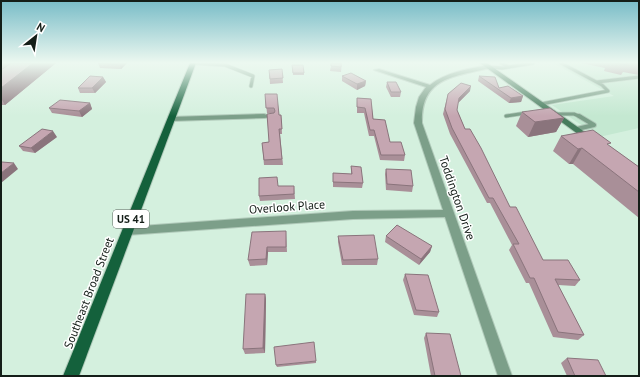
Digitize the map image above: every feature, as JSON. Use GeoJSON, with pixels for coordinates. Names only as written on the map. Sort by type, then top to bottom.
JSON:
{"type":"FeatureCollection","features":[{"type":"Feature","properties":{"kind":"main road","name":"Southeast Broad Street"},"geometry":{"type":"LineString","coordinates":[[71,376],[186,81]]}},
{"type":"Feature","properties":{"kind":"main road"},"geometry":{"type":"LineString","coordinates":[[507,81],[602,147]]}},
{"type":"Feature","properties":{"kind":"street"},"geometry":{"type":"LineString","coordinates":[[411,81],[431,87]]}},
{"type":"Feature","properties":{"kind":"street","name":"Toddington Drive"},"geometry":{"type":"LineString","coordinates":[[441,81],[431,87],[420,102],[418,123],[505,376]]}},
{"type":"Feature","properties":{"kind":"street","name":"Overlook Place"},"geometry":{"type":"LineString","coordinates":[[127,231],[353,215],[448,213]]}},
{"type":"Feature","properties":{"kind":"lane"},"geometry":{"type":"LineString","coordinates":[[251,86],[252,81]]}},
{"type":"Feature","properties":{"kind":"lane"},"geometry":{"type":"LineString","coordinates":[[547,109],[608,91],[594,81]]}},
{"type":"Feature","properties":{"kind":"lane"},"geometry":{"type":"LineString","coordinates":[[597,82],[609,81]]}},
{"type":"Feature","properties":{"kind":"lane"},"geometry":{"type":"LineString","coordinates":[[547,109],[574,114],[593,123],[594,125],[577,129]]}},
{"type":"Feature","properties":{"kind":"lane"},"geometry":{"type":"LineString","coordinates":[[506,116],[528,112]]}},
{"type":"Feature","properties":{"kind":"lane"},"geometry":{"type":"LineString","coordinates":[[171,120],[273,116]]}},
{"type":"Feature","properties":{"kind":"shaded area"},"geometry":{"type":"Polygon","coordinates":[[[586,81],[639,81],[639,128],[599,137],[552,105],[614,96],[586,81]]]}},
{"type":"Feature","properties":{"kind":"building"},"geometry":{"type":"Polygon","coordinates":[[[1,81],[10,81],[1,88],[1,81]]]}},
{"type":"Feature","properties":{"kind":"building"},"geometry":{"type":"Polygon","coordinates":[[[85,81],[99,81],[92,88],[78,88],[85,81]]]}},
{"type":"Feature","properties":{"kind":"building"},"geometry":{"type":"Polygon","coordinates":[[[351,81],[366,81],[357,84],[351,81]]]}},
{"type":"Feature","properties":{"kind":"building"},"geometry":{"type":"Polygon","coordinates":[[[486,81],[496,81],[499,88],[508,86],[523,96],[511,98],[486,81]]]}},
{"type":"Feature","properties":{"kind":"building"},"geometry":{"type":"Polygon","coordinates":[[[387,82],[396,82],[401,92],[391,92],[387,82]]]}},
{"type":"Feature","properties":{"kind":"building"},"geometry":{"type":"Polygon","coordinates":[[[461,83],[471,86],[459,98],[457,110],[465,129],[470,129],[481,148],[510,207],[516,207],[543,260],[568,260],[580,280],[555,279],[584,335],[558,332],[534,278],[530,278],[513,244],[519,244],[493,198],[489,198],[452,128],[445,109],[448,94],[461,83]]]}},
{"type":"Feature","properties":{"kind":"building"},"geometry":{"type":"Polygon","coordinates":[[[265,94],[277,94],[279,115],[281,115],[282,129],[279,129],[282,159],[264,160],[262,143],[269,142],[267,114],[274,113],[275,111],[274,108],[266,108],[265,94]]]}},
{"type":"Feature","properties":{"kind":"building"},"geometry":{"type":"Polygon","coordinates":[[[357,98],[371,99],[373,119],[385,120],[390,142],[401,142],[405,155],[381,155],[374,130],[370,130],[365,108],[357,107],[357,98]]]}},
{"type":"Feature","properties":{"kind":"building"},"geometry":{"type":"Polygon","coordinates":[[[60,100],[90,103],[79,111],[49,108],[60,100]]]}},
{"type":"Feature","properties":{"kind":"building"},"geometry":{"type":"Polygon","coordinates":[[[550,108],[564,118],[535,122],[522,112],[550,108]]]}},
{"type":"Feature","properties":{"kind":"building"},"geometry":{"type":"Polygon","coordinates":[[[42,129],[53,131],[31,148],[19,146],[42,129]]]}},
{"type":"Feature","properties":{"kind":"building"},"geometry":{"type":"Polygon","coordinates":[[[593,130],[611,143],[607,144],[639,167],[639,192],[582,148],[578,149],[561,136],[593,130]]]}},
{"type":"Feature","properties":{"kind":"building"},"geometry":{"type":"Polygon","coordinates":[[[2,162],[14,163],[1,173],[2,162]]]}},
{"type":"Feature","properties":{"kind":"building"},"geometry":{"type":"Polygon","coordinates":[[[351,166],[361,167],[363,183],[333,182],[333,173],[352,174],[351,166]]]}},
{"type":"Feature","properties":{"kind":"building"},"geometry":{"type":"Polygon","coordinates":[[[386,169],[411,170],[413,186],[387,184],[386,169]]]}},
{"type":"Feature","properties":{"kind":"building"},"geometry":{"type":"Polygon","coordinates":[[[277,177],[278,186],[294,186],[294,194],[259,196],[259,178],[277,177]]]}},
{"type":"Feature","properties":{"kind":"building"},"geometry":{"type":"Polygon","coordinates":[[[397,225],[432,246],[421,259],[386,236],[397,225]]]}},
{"type":"Feature","properties":{"kind":"building"},"geometry":{"type":"Polygon","coordinates":[[[286,231],[286,247],[267,247],[266,259],[248,260],[252,232],[286,231]]]}},
{"type":"Feature","properties":{"kind":"building"},"geometry":{"type":"Polygon","coordinates":[[[374,235],[378,259],[343,260],[338,236],[374,235]]]}},
{"type":"Feature","properties":{"kind":"building"},"geometry":{"type":"Polygon","coordinates":[[[405,274],[428,275],[439,312],[416,310],[405,274]]]}},
{"type":"Feature","properties":{"kind":"building"},"geometry":{"type":"Polygon","coordinates":[[[246,294],[265,294],[263,348],[243,349],[246,294]]]}},
{"type":"Feature","properties":{"kind":"building"},"geometry":{"type":"Polygon","coordinates":[[[426,333],[450,334],[461,376],[435,376],[426,333]]]}},
{"type":"Feature","properties":{"kind":"building"},"geometry":{"type":"Polygon","coordinates":[[[314,342],[316,361],[276,365],[274,347],[314,342]]]}},
{"type":"Feature","properties":{"kind":"building"},"geometry":{"type":"Polygon","coordinates":[[[567,358],[598,360],[606,376],[575,376],[567,358]]]}}]}
